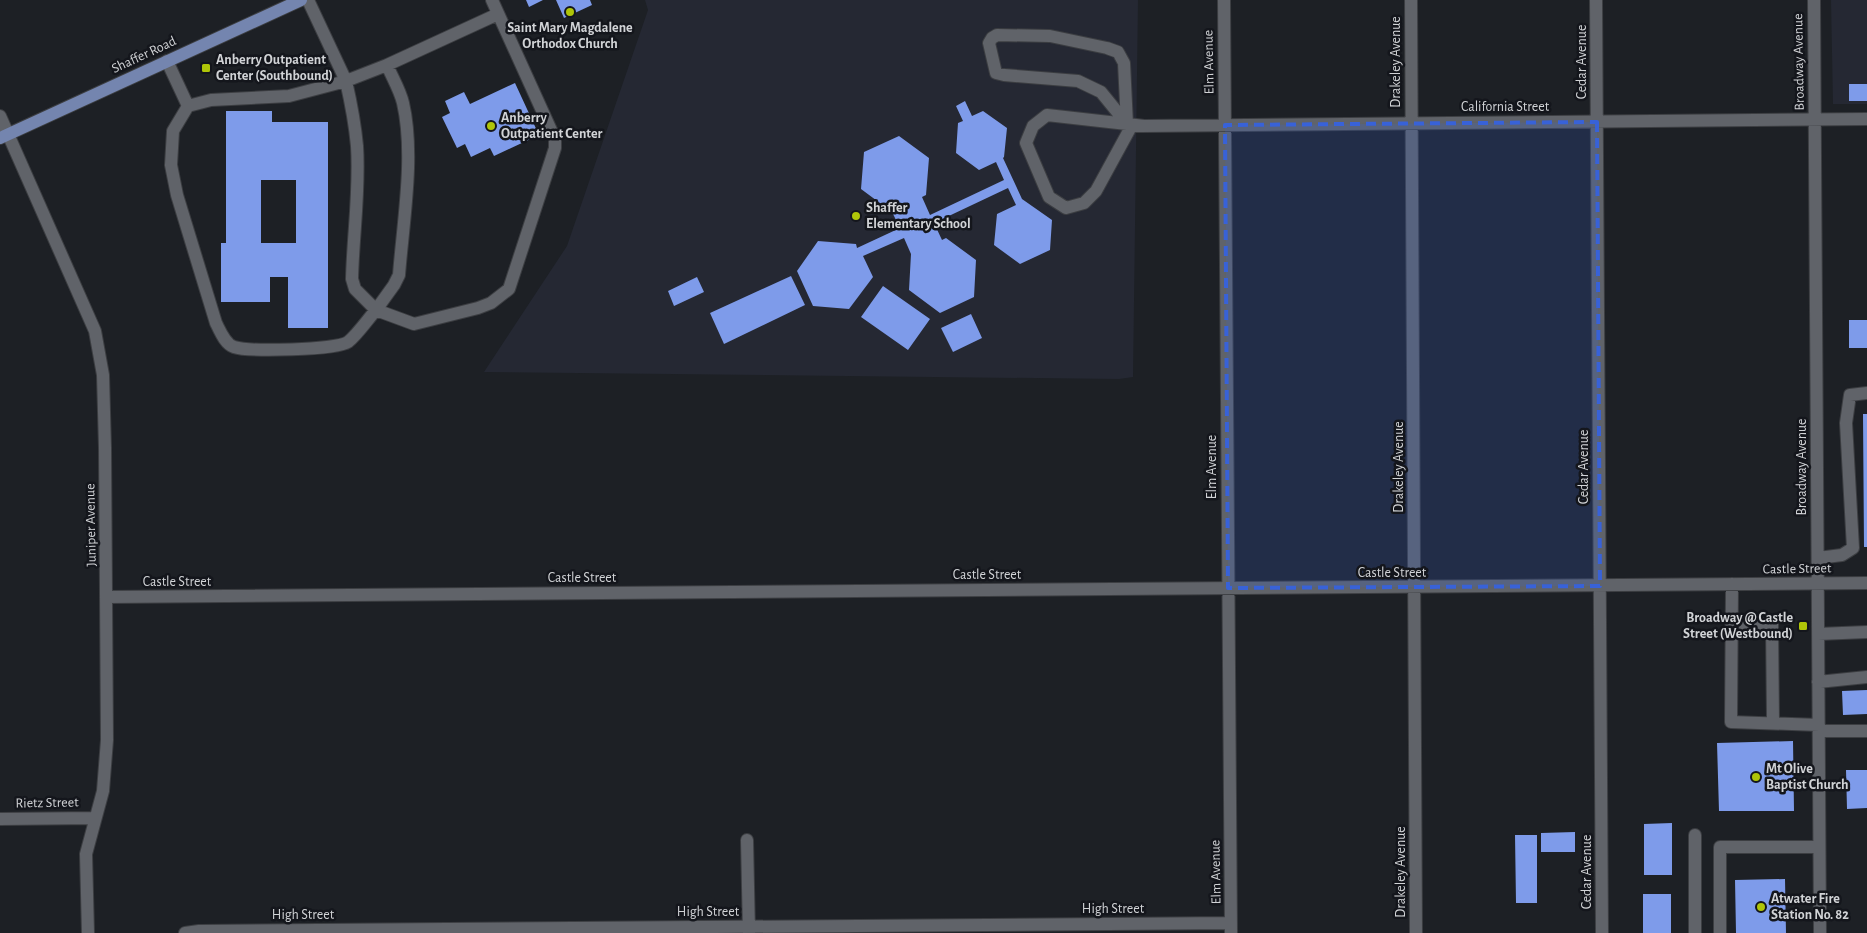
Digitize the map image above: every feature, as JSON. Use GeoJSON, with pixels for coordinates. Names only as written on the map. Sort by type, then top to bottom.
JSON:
{"type":"FeatureCollection","features":[{"type":"Feature","properties":{"kind":"main road","name":"Shaffer Road"},"geometry":{"type":"LineString","coordinates":[[4,136],[301,0]]}},
{"type":"Feature","properties":{"kind":"street"},"geometry":{"type":"LineString","coordinates":[[308,0],[346,81],[353,112],[357,148],[352,278],[355,289],[376,310],[414,324],[478,308],[491,303],[509,289],[555,148],[552,133],[492,0]]}},
{"type":"Feature","properties":{"kind":"street","name":"Elm Avenue"},"geometry":{"type":"LineString","coordinates":[[1224,0],[1231,928]]}},
{"type":"Feature","properties":{"kind":"street","name":"Drakeley Avenue"},"geometry":{"type":"LineString","coordinates":[[1411,0],[1416,933]]}},
{"type":"Feature","properties":{"kind":"street","name":"Cedar Avenue"},"geometry":{"type":"LineString","coordinates":[[1596,0],[1602,933]]}},
{"type":"Feature","properties":{"kind":"street","name":"Broadway Avenue"},"geometry":{"type":"LineString","coordinates":[[1814,0],[1820,933]]}},
{"type":"Feature","properties":{"kind":"street"},"geometry":{"type":"LineString","coordinates":[[387,65],[403,103],[408,146],[399,275],[394,286],[376,310],[347,342],[318,348],[262,349],[233,347],[224,339],[216,323],[177,195],[172,165],[173,131],[188,106],[211,100],[289,96],[346,81],[387,65],[498,14]]}},
{"type":"Feature","properties":{"kind":"street"},"geometry":{"type":"LineString","coordinates":[[997,35],[1050,36],[1118,52],[1124,63],[1134,125],[1101,92],[1078,81],[996,73],[989,43],[997,35]]}},
{"type":"Feature","properties":{"kind":"street"},"geometry":{"type":"LineString","coordinates":[[167,61],[188,106]]}},
{"type":"Feature","properties":{"kind":"street","name":"California Street"},"geometry":{"type":"LineString","coordinates":[[1134,125],[1096,191],[1084,204],[1066,208],[1048,197],[1026,143],[1033,126],[1047,115],[1134,125],[1867,119]]}},
{"type":"Feature","properties":{"kind":"street","name":"Juniper Avenue"},"geometry":{"type":"LineString","coordinates":[[0,116],[4,136],[95,331],[103,375],[107,740],[103,792],[86,854],[88,933]]}},
{"type":"Feature","properties":{"kind":"street"},"geometry":{"type":"LineString","coordinates":[[1818,558],[1842,556],[1853,548],[1846,423],[1850,395],[1867,393]]}},
{"type":"Feature","properties":{"kind":"street","name":"Castle Street"},"geometry":{"type":"LineString","coordinates":[[106,597],[1867,583]]}},
{"type":"Feature","properties":{"kind":"street"},"geometry":{"type":"LineString","coordinates":[[1732,584],[1731,722],[1773,722],[1819,728],[1867,731]]}},
{"type":"Feature","properties":{"kind":"street"},"geometry":{"type":"LineString","coordinates":[[1731,624],[1772,624],[1773,722]]}},
{"type":"Feature","properties":{"kind":"street"},"geometry":{"type":"LineString","coordinates":[[1818,634],[1867,632]]}},
{"type":"Feature","properties":{"kind":"street"},"geometry":{"type":"LineString","coordinates":[[1818,682],[1867,677]]}},
{"type":"Feature","properties":{"kind":"street","name":"Rietz Street"},"geometry":{"type":"LineString","coordinates":[[0,819],[96,818]]}},
{"type":"Feature","properties":{"kind":"street"},"geometry":{"type":"LineString","coordinates":[[1695,835],[1695,933]]}},
{"type":"Feature","properties":{"kind":"street"},"geometry":{"type":"LineString","coordinates":[[747,840],[749,930]]}},
{"type":"Feature","properties":{"kind":"street"},"geometry":{"type":"LineString","coordinates":[[1720,933],[1720,847],[1819,847]]}},
{"type":"Feature","properties":{"kind":"street","name":"High Street"},"geometry":{"type":"LineString","coordinates":[[185,933],[199,931],[1231,928]]}},
{"type":"Feature","properties":{"kind":"highlighted area"},"geometry":{"type":"Polygon","coordinates":[[[1597,122],[1600,586],[1228,588],[1225,125],[1597,122]]]}},
{"type":"Feature","properties":{"kind":"shaded area","name":"Shaffer Elementary School"},"geometry":{"type":"Polygon","coordinates":[[[645,0],[1138,0],[1133,377],[1119,379],[484,372],[567,246],[648,10],[645,0]]]}},
{"type":"Feature","properties":{"kind":"shaded area"},"geometry":{"type":"Polygon","coordinates":[[[1831,0],[1867,0],[1867,104],[1833,104],[1831,0]]]}},
{"type":"Feature","properties":{"kind":"building","name":"Saint Mary Magdalene Orthodox Church"},"geometry":{"type":"Polygon","coordinates":[[[526,0],[543,0],[529,7],[526,0]]]}},
{"type":"Feature","properties":{"kind":"building","name":"Saint Mary Magdalene Orthodox Church"},"geometry":{"type":"Polygon","coordinates":[[[556,0],[590,0],[592,5],[564,18],[556,0]]]}},
{"type":"Feature","properties":{"kind":"building","name":"Anberry Outpatient Center"},"geometry":{"type":"Polygon","coordinates":[[[515,83],[539,135],[494,156],[490,148],[471,157],[465,144],[457,148],[442,117],[450,113],[445,101],[464,92],[470,104],[515,83]]]}},
{"type":"Feature","properties":{"kind":"building"},"geometry":{"type":"Polygon","coordinates":[[[1849,84],[1867,84],[1867,101],[1849,101],[1849,84]]]}},
{"type":"Feature","properties":{"kind":"building"},"geometry":{"type":"Polygon","coordinates":[[[965,101],[972,116],[983,111],[1007,128],[1003,158],[1022,199],[1052,220],[1050,250],[1020,264],[994,245],[997,214],[1016,205],[1008,188],[934,223],[942,240],[946,238],[976,260],[974,297],[940,313],[909,290],[911,254],[904,238],[863,256],[873,277],[849,309],[813,306],[797,271],[818,241],[856,244],[857,248],[900,228],[892,212],[861,189],[864,152],[899,136],[929,158],[926,195],[922,197],[930,215],[1004,180],[996,162],[979,170],[956,153],[958,123],[963,121],[956,106],[965,101]]]}},
{"type":"Feature","properties":{"kind":"building"},"geometry":{"type":"Polygon","coordinates":[[[226,111],[272,111],[272,122],[328,122],[328,328],[288,328],[288,277],[270,277],[270,302],[221,302],[221,243],[226,243],[226,111]],[[261,180],[261,243],[296,243],[296,180],[261,180]]]}},
{"type":"Feature","properties":{"kind":"building"},"geometry":{"type":"Polygon","coordinates":[[[791,276],[805,305],[724,344],[710,313],[791,276]]]}},
{"type":"Feature","properties":{"kind":"building"},"geometry":{"type":"Polygon","coordinates":[[[697,277],[704,292],[674,306],[668,291],[697,277]]]}},
{"type":"Feature","properties":{"kind":"building"},"geometry":{"type":"Polygon","coordinates":[[[883,286],[930,319],[908,350],[861,317],[883,286]]]}},
{"type":"Feature","properties":{"kind":"building"},"geometry":{"type":"Polygon","coordinates":[[[971,314],[982,338],[953,352],[941,328],[971,314]]]}},
{"type":"Feature","properties":{"kind":"building"},"geometry":{"type":"Polygon","coordinates":[[[1849,320],[1867,320],[1867,348],[1849,348],[1849,320]]]}},
{"type":"Feature","properties":{"kind":"building"},"geometry":{"type":"Polygon","coordinates":[[[1863,414],[1867,414],[1867,547],[1864,547],[1863,414]]]}},
{"type":"Feature","properties":{"kind":"building"},"geometry":{"type":"Polygon","coordinates":[[[1867,690],[1867,714],[1843,715],[1842,691],[1867,690]]]}},
{"type":"Feature","properties":{"kind":"building","name":"Mt Olive Baptist Church"},"geometry":{"type":"Polygon","coordinates":[[[1793,741],[1794,811],[1719,811],[1717,743],[1793,741]]]}},
{"type":"Feature","properties":{"kind":"building"},"geometry":{"type":"Polygon","coordinates":[[[1846,770],[1867,770],[1867,808],[1847,809],[1846,770]]]}},
{"type":"Feature","properties":{"kind":"building"},"geometry":{"type":"Polygon","coordinates":[[[1672,823],[1672,875],[1644,875],[1644,824],[1672,823]]]}},
{"type":"Feature","properties":{"kind":"building"},"geometry":{"type":"Polygon","coordinates":[[[1575,832],[1575,852],[1541,852],[1541,833],[1575,832]]]}},
{"type":"Feature","properties":{"kind":"building"},"geometry":{"type":"Polygon","coordinates":[[[1515,835],[1537,835],[1537,903],[1516,903],[1515,835]]]}},
{"type":"Feature","properties":{"kind":"building","name":"Atwater Fire Station No. 82"},"geometry":{"type":"Polygon","coordinates":[[[1785,879],[1786,933],[1736,933],[1735,880],[1785,879]]]}},
{"type":"Feature","properties":{"kind":"building"},"geometry":{"type":"Polygon","coordinates":[[[1643,894],[1671,894],[1671,933],[1643,933],[1643,894]]]}},
{"type":"Feature","properties":{"kind":"place","name":"Saint Mary Magdalene Orthodox Church"},"geometry":{"type":"Point","coordinates":[570,12]}},
{"type":"Feature","properties":{"kind":"place","name":"Anberry Outpatient Center (Southbound)"},"geometry":{"type":"Point","coordinates":[206,68]}},
{"type":"Feature","properties":{"kind":"place","name":"Anberry Outpatient Center"},"geometry":{"type":"Point","coordinates":[491,126]}},
{"type":"Feature","properties":{"kind":"place","name":"Shaffer Elementary School"},"geometry":{"type":"Point","coordinates":[856,216]}},
{"type":"Feature","properties":{"kind":"place","name":"Broadway @ Castle Street (Westbound)"},"geometry":{"type":"Point","coordinates":[1803,626]}},
{"type":"Feature","properties":{"kind":"place","name":"Mt Olive Baptist Church"},"geometry":{"type":"Point","coordinates":[1756,777]}},
{"type":"Feature","properties":{"kind":"place","name":"Atwater Fire Station No. 82"},"geometry":{"type":"Point","coordinates":[1761,907]}}]}
